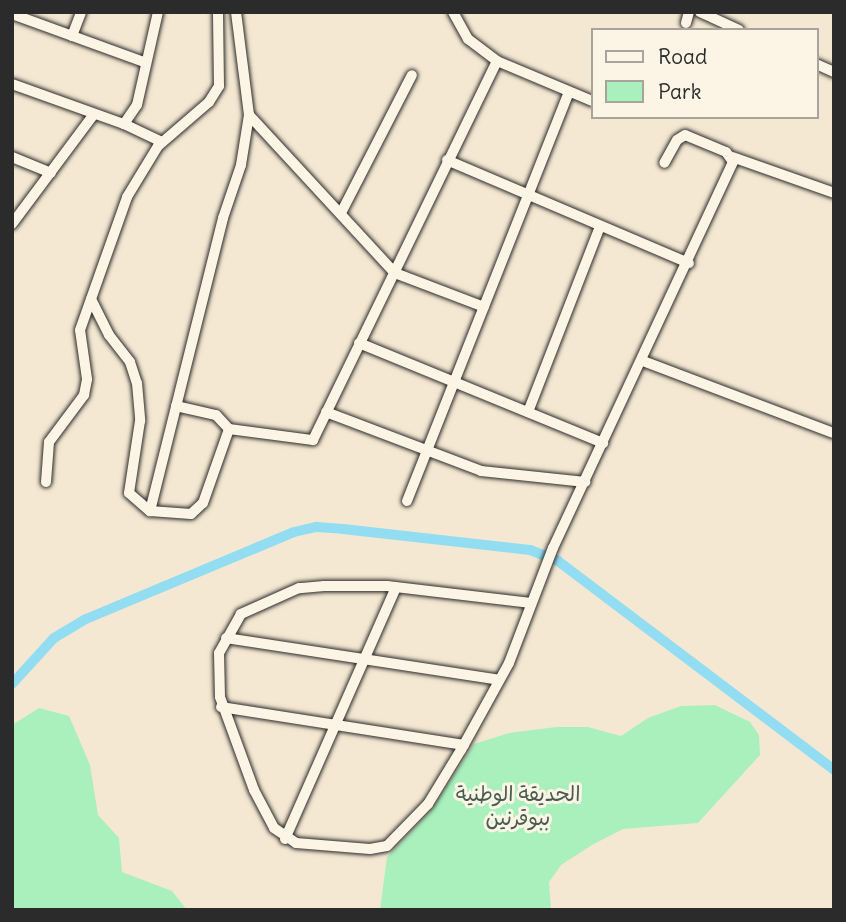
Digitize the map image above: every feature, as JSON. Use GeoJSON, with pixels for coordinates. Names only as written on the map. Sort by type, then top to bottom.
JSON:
{"type":"FeatureCollection","features":[{"type":"Feature","properties":{"kind":"street"},"geometry":{"type":"LineString","coordinates":[[72,36],[81,12]]}},
{"type":"Feature","properties":{"kind":"street"},"geometry":{"type":"LineString","coordinates":[[124,124],[137,106],[144,62],[158,12]]}},
{"type":"Feature","properties":{"kind":"street"},"geometry":{"type":"LineString","coordinates":[[46,482],[49,442],[80,405],[86,387],[79,338],[128,197],[162,142],[216,94],[221,78],[218,12]]}},
{"type":"Feature","properties":{"kind":"street"},"geometry":{"type":"LineString","coordinates":[[150,511],[223,218],[241,165],[248,115],[236,12]]}},
{"type":"Feature","properties":{"kind":"street"},"geometry":{"type":"LineString","coordinates":[[453,12],[468,39],[497,61],[590,100]]}},
{"type":"Feature","properties":{"kind":"street"},"geometry":{"type":"LineString","coordinates":[[700,12],[735,28]]}},
{"type":"Feature","properties":{"kind":"street"},"geometry":{"type":"LineString","coordinates":[[12,14],[144,62]]}},
{"type":"Feature","properties":{"kind":"street"},"geometry":{"type":"LineString","coordinates":[[176,406],[216,415],[229,429],[309,442],[497,61]]}},
{"type":"Feature","properties":{"kind":"street"},"geometry":{"type":"LineString","coordinates":[[818,65],[834,72]]}},
{"type":"Feature","properties":{"kind":"street"},"geometry":{"type":"LineString","coordinates":[[341,214],[412,75]]}},
{"type":"Feature","properties":{"kind":"street"},"geometry":{"type":"LineString","coordinates":[[12,84],[124,124],[162,142]]}},
{"type":"Feature","properties":{"kind":"street"},"geometry":{"type":"LineString","coordinates":[[407,501],[569,92]]}},
{"type":"Feature","properties":{"kind":"street"},"geometry":{"type":"LineString","coordinates":[[12,224],[94,114]]}},
{"type":"Feature","properties":{"kind":"street"},"geometry":{"type":"LineString","coordinates":[[248,115],[395,272],[484,307]]}},
{"type":"Feature","properties":{"kind":"street"},"geometry":{"type":"LineString","coordinates":[[664,163],[677,140],[685,135],[732,157],[834,193]]}},
{"type":"Feature","properties":{"kind":"street"},"geometry":{"type":"LineString","coordinates":[[285,839],[370,849],[387,846],[428,804],[499,680],[553,548],[689,263],[732,157]]}},
{"type":"Feature","properties":{"kind":"street"},"geometry":{"type":"LineString","coordinates":[[12,158],[51,173]]}},
{"type":"Feature","properties":{"kind":"street"},"geometry":{"type":"LineString","coordinates":[[447,160],[689,263]]}},
{"type":"Feature","properties":{"kind":"street"},"geometry":{"type":"LineString","coordinates":[[528,412],[600,226]]}},
{"type":"Feature","properties":{"kind":"street"},"geometry":{"type":"LineString","coordinates":[[91,299],[134,370],[139,421],[128,492],[150,511],[181,516],[197,510],[229,429]]}},
{"type":"Feature","properties":{"kind":"street"},"geometry":{"type":"LineString","coordinates":[[359,344],[603,443]]}},
{"type":"Feature","properties":{"kind":"street"},"geometry":{"type":"LineString","coordinates":[[643,361],[834,433]]}},
{"type":"Feature","properties":{"kind":"street"},"geometry":{"type":"LineString","coordinates":[[326,412],[481,471],[584,482]]}},
{"type":"Feature","properties":{"kind":"street"},"geometry":{"type":"LineString","coordinates":[[285,839],[254,790],[221,706],[219,653],[241,614],[299,588],[396,587],[531,603]]}},
{"type":"Feature","properties":{"kind":"street"},"geometry":{"type":"LineString","coordinates":[[285,839],[367,661],[396,587]]}},
{"type":"Feature","properties":{"kind":"street"},"geometry":{"type":"LineString","coordinates":[[226,638],[499,680]]}},
{"type":"Feature","properties":{"kind":"street"},"geometry":{"type":"LineString","coordinates":[[221,706],[338,722],[464,745]]}},
{"type":"Feature","properties":{"kind":"green space","name":"الحديقة الوطنية ببوقرنين"},"geometry":{"type":"Polygon","coordinates":[[[715,705],[750,722],[759,735],[760,755],[698,823],[623,829],[592,845],[561,865],[549,882],[551,910],[380,910],[387,857],[431,811],[474,744],[509,733],[556,727],[588,727],[621,736],[648,718],[681,706],[715,705]]]}},
{"type":"Feature","properties":{"kind":"green space"},"geometry":{"type":"Polygon","coordinates":[[[39,708],[69,716],[90,765],[98,815],[119,838],[122,872],[172,891],[187,910],[12,910],[12,725],[39,708]]]}},
{"type":"Feature","properties":{"kind":"waterway"},"geometry":{"type":"LineString","coordinates":[[12,684],[54,638],[86,619],[294,532],[316,527],[343,529],[530,550],[558,561],[834,770]]}}]}
